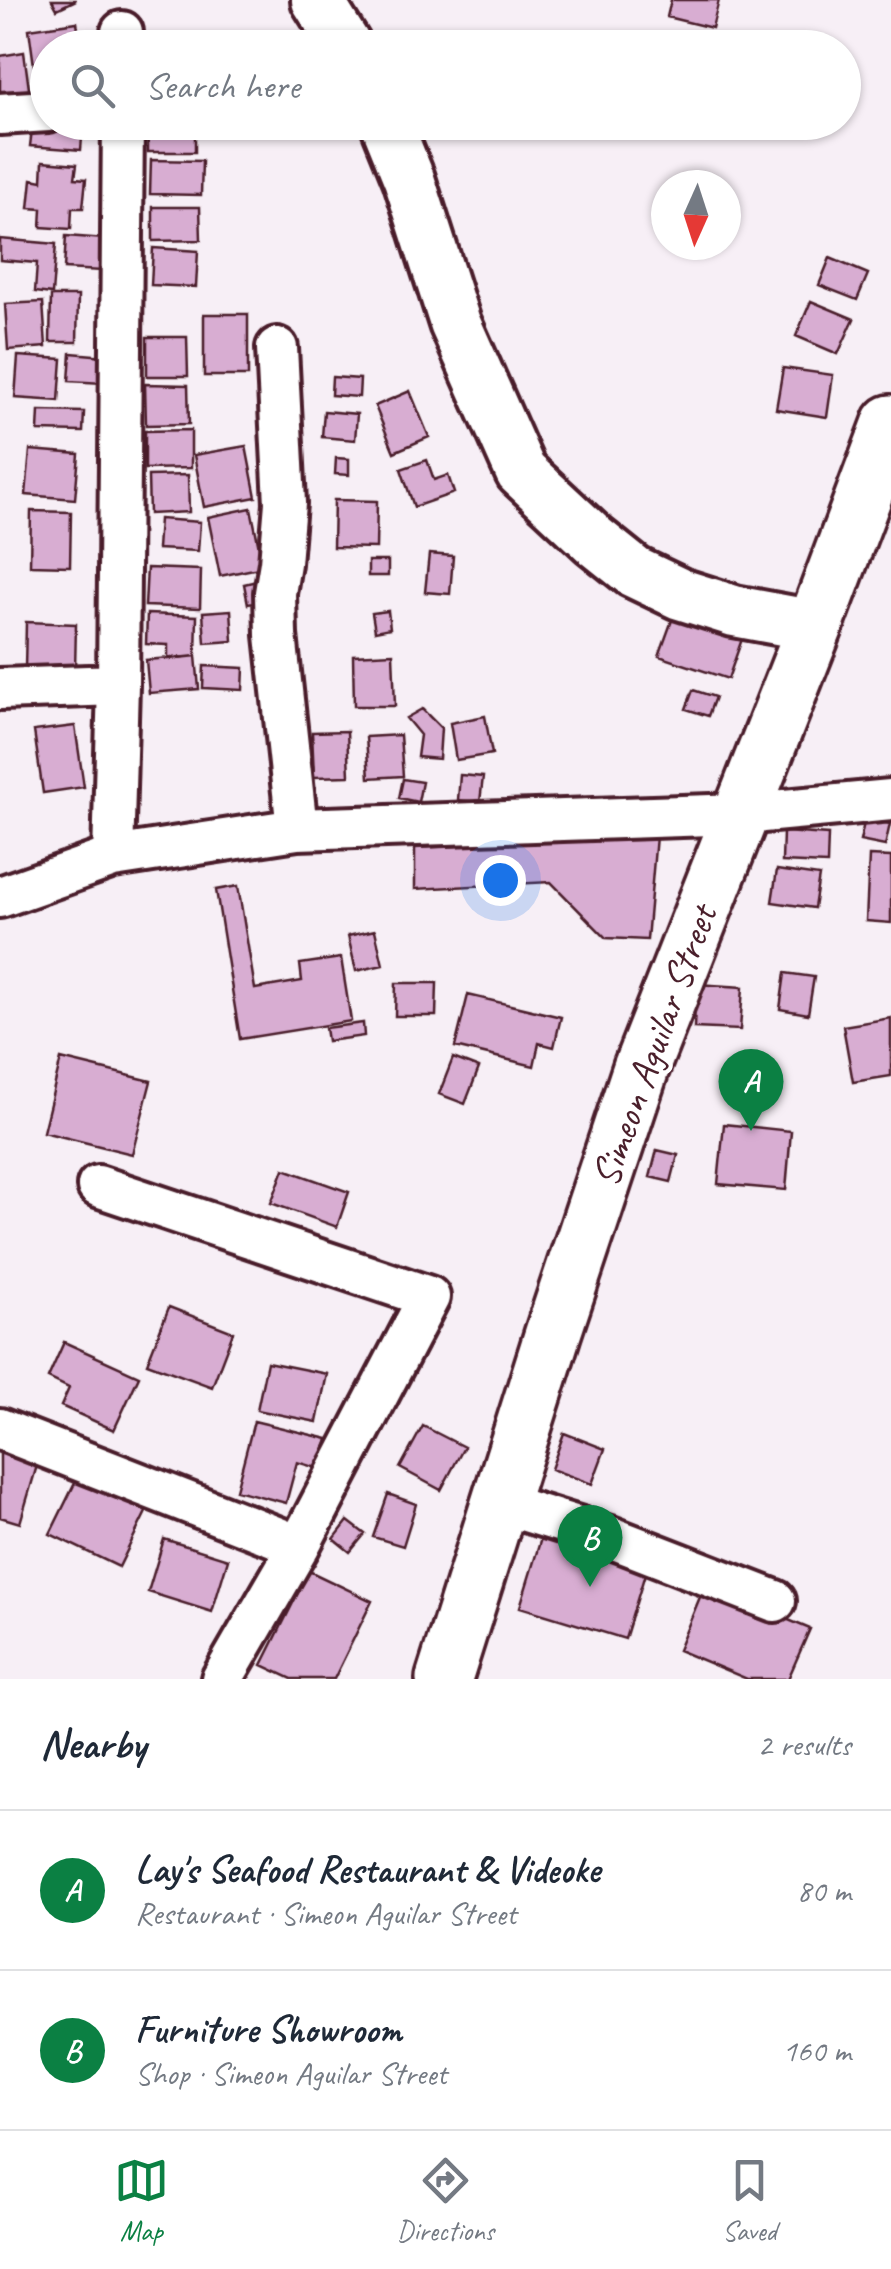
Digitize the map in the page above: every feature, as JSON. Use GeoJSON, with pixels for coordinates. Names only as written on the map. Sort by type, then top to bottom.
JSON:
{"type":"FeatureCollection","features":[{"type":"Feature","properties":{"kind":"highway","name":"Simeon Aguilar Street"},"geometry":{"type":"LineString","coordinates":[[444,1679],[641,1068],[891,423]]}},
{"type":"Feature","properties":{"kind":"main road"},"geometry":{"type":"LineString","coordinates":[[317,0],[336,30]]}},
{"type":"Feature","properties":{"kind":"main road"},"geometry":{"type":"LineString","coordinates":[[393,140],[455,323],[521,472],[634,572],[680,594],[734,611],[815,626]]}},
{"type":"Feature","properties":{"kind":"street"},"geometry":{"type":"LineString","coordinates":[[0,114],[30,112]]}},
{"type":"Feature","properties":{"kind":"street"},"geometry":{"type":"LineString","coordinates":[[113,857],[123,140]]}},
{"type":"Feature","properties":{"kind":"street"},"geometry":{"type":"LineString","coordinates":[[277,348],[285,503],[276,634],[297,829]]}},
{"type":"Feature","properties":{"kind":"street"},"geometry":{"type":"LineString","coordinates":[[0,689],[118,684]]}},
{"type":"Feature","properties":{"kind":"street"},"geometry":{"type":"LineString","coordinates":[[0,897],[113,857],[297,829],[742,814],[891,800]]}},
{"type":"Feature","properties":{"kind":"street"},"geometry":{"type":"LineString","coordinates":[[98,1186],[429,1298],[299,1546],[222,1679]]}},
{"type":"Feature","properties":{"kind":"street"},"geometry":{"type":"LineString","coordinates":[[0,1430],[299,1546]]}},
{"type":"Feature","properties":{"kind":"street"},"geometry":{"type":"LineString","coordinates":[[500,1503],[610,1536],[775,1601]]}},
{"type":"Feature","properties":{"kind":"building"},"geometry":{"type":"Polygon","coordinates":[[[52,0],[76,0],[57,9],[52,0]]]}},
{"type":"Feature","properties":{"kind":"building"},"geometry":{"type":"Polygon","coordinates":[[[671,0],[719,0],[712,28],[667,17],[671,0]]]}},
{"type":"Feature","properties":{"kind":"building"},"geometry":{"type":"Polygon","coordinates":[[[77,22],[78,30],[30,30],[30,36],[29,29],[77,22]]]}},
{"type":"Feature","properties":{"kind":"building"},"geometry":{"type":"Polygon","coordinates":[[[24,52],[30,96],[0,101],[0,56],[24,52]]]}},
{"type":"Feature","properties":{"kind":"building"},"geometry":{"type":"Polygon","coordinates":[[[31,140],[82,140],[81,150],[30,146],[31,140]]]}},
{"type":"Feature","properties":{"kind":"building"},"geometry":{"type":"Polygon","coordinates":[[[148,140],[195,140],[195,152],[148,152],[148,140]]]}},
{"type":"Feature","properties":{"kind":"building"},"geometry":{"type":"Polygon","coordinates":[[[151,160],[202,161],[201,195],[150,194],[151,160]]]}},
{"type":"Feature","properties":{"kind":"building"},"geometry":{"type":"Polygon","coordinates":[[[43,161],[77,164],[75,178],[86,179],[83,208],[72,208],[71,229],[41,227],[42,209],[29,208],[32,179],[42,181],[43,161]]]}},
{"type":"Feature","properties":{"kind":"building"},"geometry":{"type":"Polygon","coordinates":[[[153,207],[200,207],[201,240],[153,241],[153,207]]]}},
{"type":"Feature","properties":{"kind":"building"},"geometry":{"type":"Polygon","coordinates":[[[66,236],[105,239],[103,271],[64,269],[66,236]]]}},
{"type":"Feature","properties":{"kind":"building"},"geometry":{"type":"Polygon","coordinates":[[[0,239],[56,244],[52,294],[35,292],[37,263],[0,260],[0,239]]]}},
{"type":"Feature","properties":{"kind":"building"},"geometry":{"type":"Polygon","coordinates":[[[153,248],[198,251],[196,287],[151,285],[153,248]]]}},
{"type":"Feature","properties":{"kind":"building"},"geometry":{"type":"Polygon","coordinates":[[[830,258],[868,274],[857,300],[819,285],[830,258]]]}},
{"type":"Feature","properties":{"kind":"building"},"geometry":{"type":"Polygon","coordinates":[[[51,296],[78,296],[77,342],[50,342],[51,296]]]}},
{"type":"Feature","properties":{"kind":"building"},"geometry":{"type":"Polygon","coordinates":[[[811,301],[854,319],[838,354],[796,336],[811,301]]]}},
{"type":"Feature","properties":{"kind":"building"},"geometry":{"type":"Polygon","coordinates":[[[43,302],[46,347],[8,350],[5,304],[43,302]]]}},
{"type":"Feature","properties":{"kind":"building"},"geometry":{"type":"Polygon","coordinates":[[[204,314],[248,314],[248,376],[204,376],[204,314]]]}},
{"type":"Feature","properties":{"kind":"building"},"geometry":{"type":"Polygon","coordinates":[[[147,337],[187,337],[188,376],[147,376],[147,337]]]}},
{"type":"Feature","properties":{"kind":"building"},"geometry":{"type":"Polygon","coordinates":[[[71,353],[105,356],[103,383],[69,381],[71,353]]]}},
{"type":"Feature","properties":{"kind":"building"},"geometry":{"type":"Polygon","coordinates":[[[18,356],[62,359],[59,401],[15,398],[18,356]]]}},
{"type":"Feature","properties":{"kind":"building"},"geometry":{"type":"Polygon","coordinates":[[[783,368],[833,375],[827,417],[776,409],[783,368]]]}},
{"type":"Feature","properties":{"kind":"building"},"geometry":{"type":"Polygon","coordinates":[[[332,377],[360,379],[359,397],[331,395],[332,377]]]}},
{"type":"Feature","properties":{"kind":"building"},"geometry":{"type":"Polygon","coordinates":[[[145,384],[188,385],[189,424],[146,425],[145,384]]]}},
{"type":"Feature","properties":{"kind":"building"},"geometry":{"type":"Polygon","coordinates":[[[410,391],[429,437],[394,452],[375,406],[410,391]]]}},
{"type":"Feature","properties":{"kind":"building"},"geometry":{"type":"Polygon","coordinates":[[[39,411],[84,412],[83,432],[38,431],[39,411]]]}},
{"type":"Feature","properties":{"kind":"building"},"geometry":{"type":"Polygon","coordinates":[[[324,411],[357,414],[355,440],[322,437],[324,411]]]}},
{"type":"Feature","properties":{"kind":"building"},"geometry":{"type":"Polygon","coordinates":[[[191,430],[191,468],[145,469],[145,431],[191,430]]]}},
{"type":"Feature","properties":{"kind":"building"},"geometry":{"type":"Polygon","coordinates":[[[246,446],[256,497],[204,507],[194,455],[246,446]]]}},
{"type":"Feature","properties":{"kind":"building"},"geometry":{"type":"Polygon","coordinates":[[[30,450],[79,454],[75,499],[26,495],[30,450]]]}},
{"type":"Feature","properties":{"kind":"building"},"geometry":{"type":"Polygon","coordinates":[[[336,458],[349,459],[349,475],[335,474],[336,458]]]}},
{"type":"Feature","properties":{"kind":"building"},"geometry":{"type":"Polygon","coordinates":[[[427,460],[434,480],[448,475],[454,493],[414,507],[401,469],[427,460]]]}},
{"type":"Feature","properties":{"kind":"building"},"geometry":{"type":"Polygon","coordinates":[[[188,475],[189,512],[149,514],[148,476],[188,475]]]}},
{"type":"Feature","properties":{"kind":"building"},"geometry":{"type":"Polygon","coordinates":[[[334,500],[377,501],[376,548],[333,547],[334,500]]]}},
{"type":"Feature","properties":{"kind":"building"},"geometry":{"type":"Polygon","coordinates":[[[251,508],[263,567],[220,576],[208,517],[251,508]]]}},
{"type":"Feature","properties":{"kind":"building"},"geometry":{"type":"Polygon","coordinates":[[[31,511],[71,512],[70,566],[30,565],[31,511]]]}},
{"type":"Feature","properties":{"kind":"building"},"geometry":{"type":"Polygon","coordinates":[[[159,519],[200,522],[198,551],[157,549],[159,519]]]}},
{"type":"Feature","properties":{"kind":"building"},"geometry":{"type":"Polygon","coordinates":[[[429,554],[453,556],[450,594],[425,592],[429,554]]]}},
{"type":"Feature","properties":{"kind":"building"},"geometry":{"type":"Polygon","coordinates":[[[368,561],[388,561],[388,576],[368,576],[368,561]]]}},
{"type":"Feature","properties":{"kind":"building"},"geometry":{"type":"Polygon","coordinates":[[[147,568],[201,570],[200,608],[145,606],[147,568]]]}},
{"type":"Feature","properties":{"kind":"building"},"geometry":{"type":"Polygon","coordinates":[[[265,579],[270,600],[248,604],[244,584],[265,579]]]}},
{"type":"Feature","properties":{"kind":"building"},"geometry":{"type":"Polygon","coordinates":[[[680,598],[748,622],[728,679],[659,656],[680,598]]]}},
{"type":"Feature","properties":{"kind":"building"},"geometry":{"type":"Polygon","coordinates":[[[231,610],[233,641],[205,643],[203,612],[231,610]]]}},
{"type":"Feature","properties":{"kind":"building"},"geometry":{"type":"Polygon","coordinates":[[[388,611],[390,628],[375,631],[372,613],[388,611]]]}},
{"type":"Feature","properties":{"kind":"building"},"geometry":{"type":"Polygon","coordinates":[[[147,614],[197,616],[196,656],[168,659],[168,645],[146,644],[147,614]]]}},
{"type":"Feature","properties":{"kind":"building"},"geometry":{"type":"Polygon","coordinates":[[[26,622],[76,624],[75,671],[25,670],[26,622]]]}},
{"type":"Feature","properties":{"kind":"building"},"geometry":{"type":"Polygon","coordinates":[[[393,653],[395,706],[354,706],[353,655],[393,653]]]}},
{"type":"Feature","properties":{"kind":"building"},"geometry":{"type":"Polygon","coordinates":[[[196,656],[199,689],[149,693],[146,660],[196,656]]]}},
{"type":"Feature","properties":{"kind":"building"},"geometry":{"type":"Polygon","coordinates":[[[204,666],[244,668],[243,690],[203,688],[204,666]]]}},
{"type":"Feature","properties":{"kind":"building"},"geometry":{"type":"Polygon","coordinates":[[[693,690],[715,697],[708,716],[686,709],[693,690]]]}},
{"type":"Feature","properties":{"kind":"building"},"geometry":{"type":"Polygon","coordinates":[[[422,709],[441,728],[439,759],[417,757],[420,735],[406,718],[422,709]]]}},
{"type":"Feature","properties":{"kind":"building"},"geometry":{"type":"Polygon","coordinates":[[[485,716],[492,754],[456,760],[450,723],[485,716]]]}},
{"type":"Feature","properties":{"kind":"building"},"geometry":{"type":"Polygon","coordinates":[[[75,726],[84,787],[43,793],[34,731],[75,726]]]}},
{"type":"Feature","properties":{"kind":"building"},"geometry":{"type":"Polygon","coordinates":[[[347,731],[349,776],[314,777],[312,732],[347,731]]]}},
{"type":"Feature","properties":{"kind":"building"},"geometry":{"type":"Polygon","coordinates":[[[400,735],[403,776],[369,778],[366,737],[400,735]]]}},
{"type":"Feature","properties":{"kind":"building"},"geometry":{"type":"Polygon","coordinates":[[[460,775],[483,777],[480,802],[458,800],[460,775]]]}},
{"type":"Feature","properties":{"kind":"building"},"geometry":{"type":"Polygon","coordinates":[[[403,779],[422,782],[418,802],[399,798],[403,779]]]}},
{"type":"Feature","properties":{"kind":"building"},"geometry":{"type":"Polygon","coordinates":[[[865,818],[890,824],[885,846],[860,841],[865,818]]]}},
{"type":"Feature","properties":{"kind":"building"},"geometry":{"type":"Polygon","coordinates":[[[783,832],[828,835],[827,864],[782,862],[783,832]]]}},
{"type":"Feature","properties":{"kind":"building"},"geometry":{"type":"Polygon","coordinates":[[[656,836],[647,940],[606,938],[551,882],[415,889],[415,848],[656,836]]]}},
{"type":"Feature","properties":{"kind":"building"},"geometry":{"type":"Polygon","coordinates":[[[869,856],[891,857],[891,923],[866,921],[869,856]]]}},
{"type":"Feature","properties":{"kind":"building"},"geometry":{"type":"Polygon","coordinates":[[[777,870],[819,876],[814,908],[772,902],[777,870]]]}},
{"type":"Feature","properties":{"kind":"building"},"geometry":{"type":"Polygon","coordinates":[[[238,886],[255,989],[302,981],[300,964],[341,958],[351,1021],[240,1039],[216,890],[238,886]]]}},
{"type":"Feature","properties":{"kind":"building"},"geometry":{"type":"Polygon","coordinates":[[[375,930],[383,965],[356,971],[348,936],[375,930]]]}},
{"type":"Feature","properties":{"kind":"building"},"geometry":{"type":"Polygon","coordinates":[[[785,973],[814,977],[808,1014],[780,1009],[785,973]]]}},
{"type":"Feature","properties":{"kind":"building"},"geometry":{"type":"Polygon","coordinates":[[[396,983],[437,983],[436,1016],[395,1016],[396,983]]]}},
{"type":"Feature","properties":{"kind":"building"},"geometry":{"type":"Polygon","coordinates":[[[696,984],[743,987],[740,1030],[694,1028],[696,984]]]}},
{"type":"Feature","properties":{"kind":"building"},"geometry":{"type":"Polygon","coordinates":[[[468,995],[561,1017],[554,1047],[539,1043],[534,1066],[455,1047],[468,995]]]}},
{"type":"Feature","properties":{"kind":"building"},"geometry":{"type":"Polygon","coordinates":[[[891,1018],[891,1076],[853,1082],[843,1026],[891,1018]]]}},
{"type":"Feature","properties":{"kind":"building"},"geometry":{"type":"Polygon","coordinates":[[[363,1023],[364,1036],[327,1041],[325,1028],[363,1023]]]}},
{"type":"Feature","properties":{"kind":"building"},"geometry":{"type":"Polygon","coordinates":[[[453,1058],[479,1068],[465,1104],[439,1094],[453,1058]]]}},
{"type":"Feature","properties":{"kind":"building"},"geometry":{"type":"Polygon","coordinates":[[[61,1059],[151,1081],[132,1154],[43,1132],[61,1059]]]}},
{"type":"Feature","properties":{"kind":"building"},"geometry":{"type":"Polygon","coordinates":[[[724,1124],[791,1131],[786,1190],[718,1184],[724,1124]]]}},
{"type":"Feature","properties":{"kind":"building"},"geometry":{"type":"Polygon","coordinates":[[[657,1150],[678,1155],[671,1182],[650,1177],[657,1150]]]}},
{"type":"Feature","properties":{"kind":"building"},"geometry":{"type":"Polygon","coordinates":[[[284,1169],[349,1192],[337,1227],[271,1203],[284,1169]]]}},
{"type":"Feature","properties":{"kind":"building"},"geometry":{"type":"Polygon","coordinates":[[[169,1307],[233,1332],[212,1387],[147,1363],[169,1307]]]}},
{"type":"Feature","properties":{"kind":"building"},"geometry":{"type":"Polygon","coordinates":[[[64,1342],[139,1376],[114,1430],[61,1406],[69,1388],[48,1378],[64,1342]]]}},
{"type":"Feature","properties":{"kind":"building"},"geometry":{"type":"Polygon","coordinates":[[[267,1362],[327,1374],[317,1422],[257,1410],[267,1362]]]}},
{"type":"Feature","properties":{"kind":"building"},"geometry":{"type":"Polygon","coordinates":[[[254,1421],[328,1439],[320,1469],[297,1462],[286,1503],[236,1490],[254,1421]]]}},
{"type":"Feature","properties":{"kind":"building"},"geometry":{"type":"Polygon","coordinates":[[[423,1426],[464,1447],[441,1490],[400,1468],[423,1426]]]}},
{"type":"Feature","properties":{"kind":"building"},"geometry":{"type":"Polygon","coordinates":[[[564,1433],[605,1449],[592,1484],[551,1469],[564,1433]]]}},
{"type":"Feature","properties":{"kind":"building"},"geometry":{"type":"Polygon","coordinates":[[[0,1451],[38,1462],[20,1523],[0,1517],[0,1451]]]}},
{"type":"Feature","properties":{"kind":"building"},"geometry":{"type":"Polygon","coordinates":[[[78,1477],[147,1510],[119,1567],[50,1534],[78,1477]]]}},
{"type":"Feature","properties":{"kind":"building"},"geometry":{"type":"Polygon","coordinates":[[[388,1494],[416,1504],[403,1546],[373,1537],[388,1494]]]}},
{"type":"Feature","properties":{"kind":"building"},"geometry":{"type":"Polygon","coordinates":[[[348,1521],[365,1534],[350,1552],[334,1539],[348,1521]]]}},
{"type":"Feature","properties":{"kind":"building"},"geometry":{"type":"Polygon","coordinates":[[[542,1535],[647,1567],[625,1639],[520,1607],[542,1535]]]}},
{"type":"Feature","properties":{"kind":"building"},"geometry":{"type":"Polygon","coordinates":[[[164,1539],[228,1559],[212,1612],[148,1592],[164,1539]]]}},
{"type":"Feature","properties":{"kind":"building"},"geometry":{"type":"Polygon","coordinates":[[[309,1571],[372,1601],[334,1679],[292,1679],[262,1665],[309,1571]]]}},
{"type":"Feature","properties":{"kind":"building"},"geometry":{"type":"Polygon","coordinates":[[[705,1585],[810,1629],[788,1679],[747,1679],[678,1650],[705,1585]]]}},
{"type":"Feature","properties":{"kind":"place","name":"Lay's Seafood Restaurant & Videoke"},"geometry":{"type":"Point","coordinates":[751,1131]}},
{"type":"Feature","properties":{"kind":"place","name":"Furniture Showroom"},"geometry":{"type":"Point","coordinates":[590,1587]}}]}
